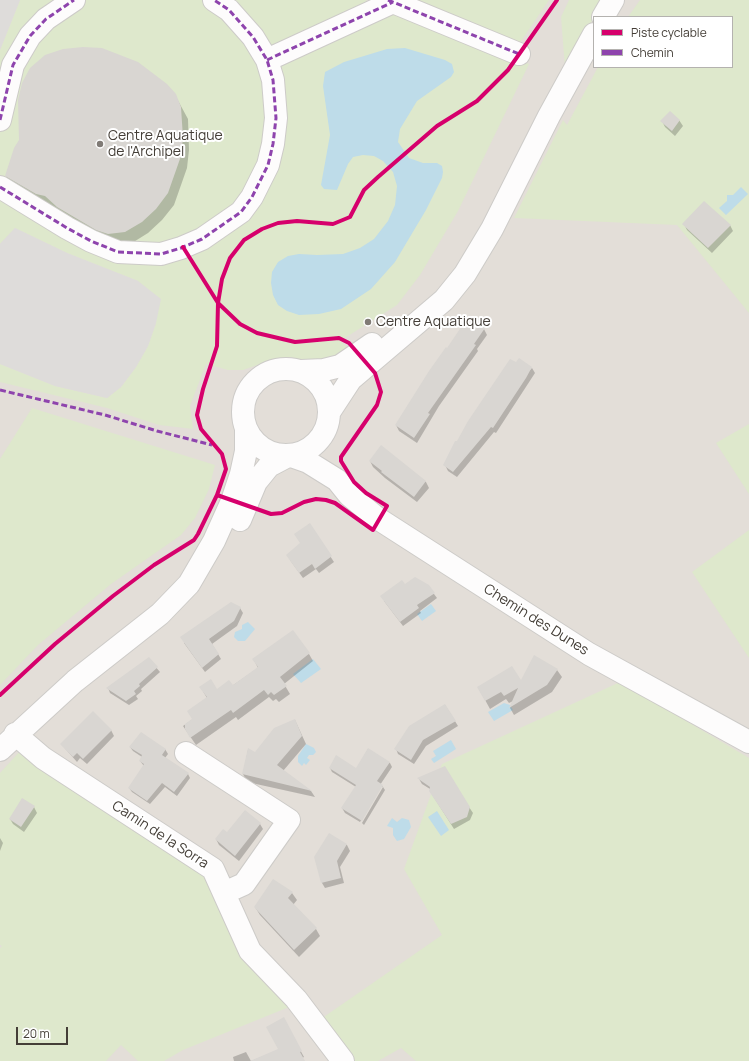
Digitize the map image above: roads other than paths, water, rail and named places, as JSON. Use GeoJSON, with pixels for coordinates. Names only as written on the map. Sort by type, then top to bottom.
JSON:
{"type":"FeatureCollection","features":[{"type":"Feature","properties":{"kind":"street"},"geometry":{"type":"LineString","coordinates":[[0,120],[13,65],[30,36],[46,19],[74,0]]}},
{"type":"Feature","properties":{"kind":"street"},"geometry":{"type":"LineString","coordinates":[[0,187],[73,231],[118,252],[161,254],[202,239],[240,212],[252,197],[268,165],[273,144],[276,118],[273,80],[267,60],[253,37],[234,15],[214,0]]}},
{"type":"Feature","properties":{"kind":"street"},"geometry":{"type":"LineString","coordinates":[[604,16],[613,0]]}},
{"type":"Feature","properties":{"kind":"street"},"geometry":{"type":"LineString","coordinates":[[267,60],[390,1],[519,54]]}},
{"type":"Feature","properties":{"kind":"street"},"geometry":{"type":"LineString","coordinates":[[7,742],[75,681],[160,614],[196,574],[228,545],[256,482],[269,466],[289,456],[304,452],[318,442],[327,420],[351,379],[431,309],[444,300],[465,274],[492,229],[549,116],[593,36]]}},
{"type":"Feature","properties":{"kind":"street"},"geometry":{"type":"LineString","coordinates":[[196,574],[232,501],[241,474],[246,451],[246,431],[242,415],[245,398],[254,383],[267,373],[284,369],[301,371],[324,370],[340,366],[359,354],[386,332],[431,309]]}},
{"type":"Feature","properties":{"kind":"street"},"geometry":{"type":"LineString","coordinates":[[301,371],[315,380],[325,394],[327,420]]}},
{"type":"Feature","properties":{"kind":"street","name":"Chemin des Dunes"},"geometry":{"type":"LineString","coordinates":[[327,420],[337,480]]}},
{"type":"Feature","properties":{"kind":"street"},"geometry":{"type":"LineString","coordinates":[[246,431],[256,445],[271,454],[289,456]]}},
{"type":"Feature","properties":{"kind":"street","name":"Chemin des Dunes"},"geometry":{"type":"LineString","coordinates":[[289,456],[308,462],[337,480],[349,496],[376,518],[589,654],[749,742]]}},
{"type":"Feature","properties":{"kind":"street","name":"Camin de la Sorra"},"geometry":{"type":"LineString","coordinates":[[7,742],[43,758],[213,869],[250,951],[296,999],[343,1061]]}},
{"type":"Feature","properties":{"kind":"street"},"geometry":{"type":"LineString","coordinates":[[186,753],[289,820],[244,884],[224,893]]}},
{"type":"Feature","properties":{"kind":"water"},"geometry":{"type":"Polygon","coordinates":[[[405,48],[445,60],[452,64],[454,72],[451,77],[417,101],[400,129],[398,142],[409,158],[423,163],[437,163],[442,166],[442,178],[426,210],[395,262],[371,289],[341,309],[319,314],[299,315],[287,311],[278,305],[273,295],[271,283],[272,272],[278,262],[288,256],[299,254],[343,254],[360,248],[374,239],[388,221],[395,205],[397,186],[393,172],[383,161],[374,156],[363,155],[353,157],[348,164],[337,190],[324,189],[321,185],[330,135],[323,86],[325,72],[344,62],[387,49],[405,48]]]}},
{"type":"Feature","properties":{"kind":"water"},"geometry":{"type":"Polygon","coordinates":[[[741,187],[748,194],[726,215],[719,208],[727,201],[727,195],[733,195],[741,187]]]}},
{"type":"Feature","properties":{"kind":"water"},"geometry":{"type":"Polygon","coordinates":[[[431,604],[436,611],[422,621],[417,614],[431,604]]]}},
{"type":"Feature","properties":{"kind":"water"},"geometry":{"type":"Polygon","coordinates":[[[248,622],[255,629],[245,641],[238,641],[234,637],[235,632],[242,629],[242,625],[248,622]]]}},
{"type":"Feature","properties":{"kind":"water"},"geometry":{"type":"Polygon","coordinates":[[[313,659],[321,669],[301,683],[293,674],[313,659]]]}},
{"type":"Feature","properties":{"kind":"water"},"geometry":{"type":"Polygon","coordinates":[[[504,703],[510,705],[513,710],[494,721],[488,712],[504,703]]]}},
{"type":"Feature","properties":{"kind":"water"},"geometry":{"type":"Polygon","coordinates":[[[451,740],[456,749],[434,763],[431,759],[436,756],[433,751],[451,740]]]}},
{"type":"Feature","properties":{"kind":"water"},"geometry":{"type":"Polygon","coordinates":[[[306,744],[314,748],[316,752],[313,755],[309,755],[307,758],[310,760],[306,765],[304,763],[302,766],[298,762],[298,756],[306,744]]]}},
{"type":"Feature","properties":{"kind":"water"},"geometry":{"type":"Polygon","coordinates":[[[437,811],[449,830],[441,836],[428,817],[437,811]]]}},
{"type":"Feature","properties":{"kind":"water"},"geometry":{"type":"Polygon","coordinates":[[[392,818],[397,822],[402,818],[409,820],[411,827],[404,839],[397,841],[393,835],[393,828],[387,826],[392,818]]]}},
{"type":"Feature","properties":{"kind":"place","name":"Centre Aquatique de l'Archipel"},"geometry":{"type":"Point","coordinates":[100,144]}},
{"type":"Feature","properties":{"kind":"place","name":"Centre Aquatique"},"geometry":{"type":"Point","coordinates":[368,322]}}]}
